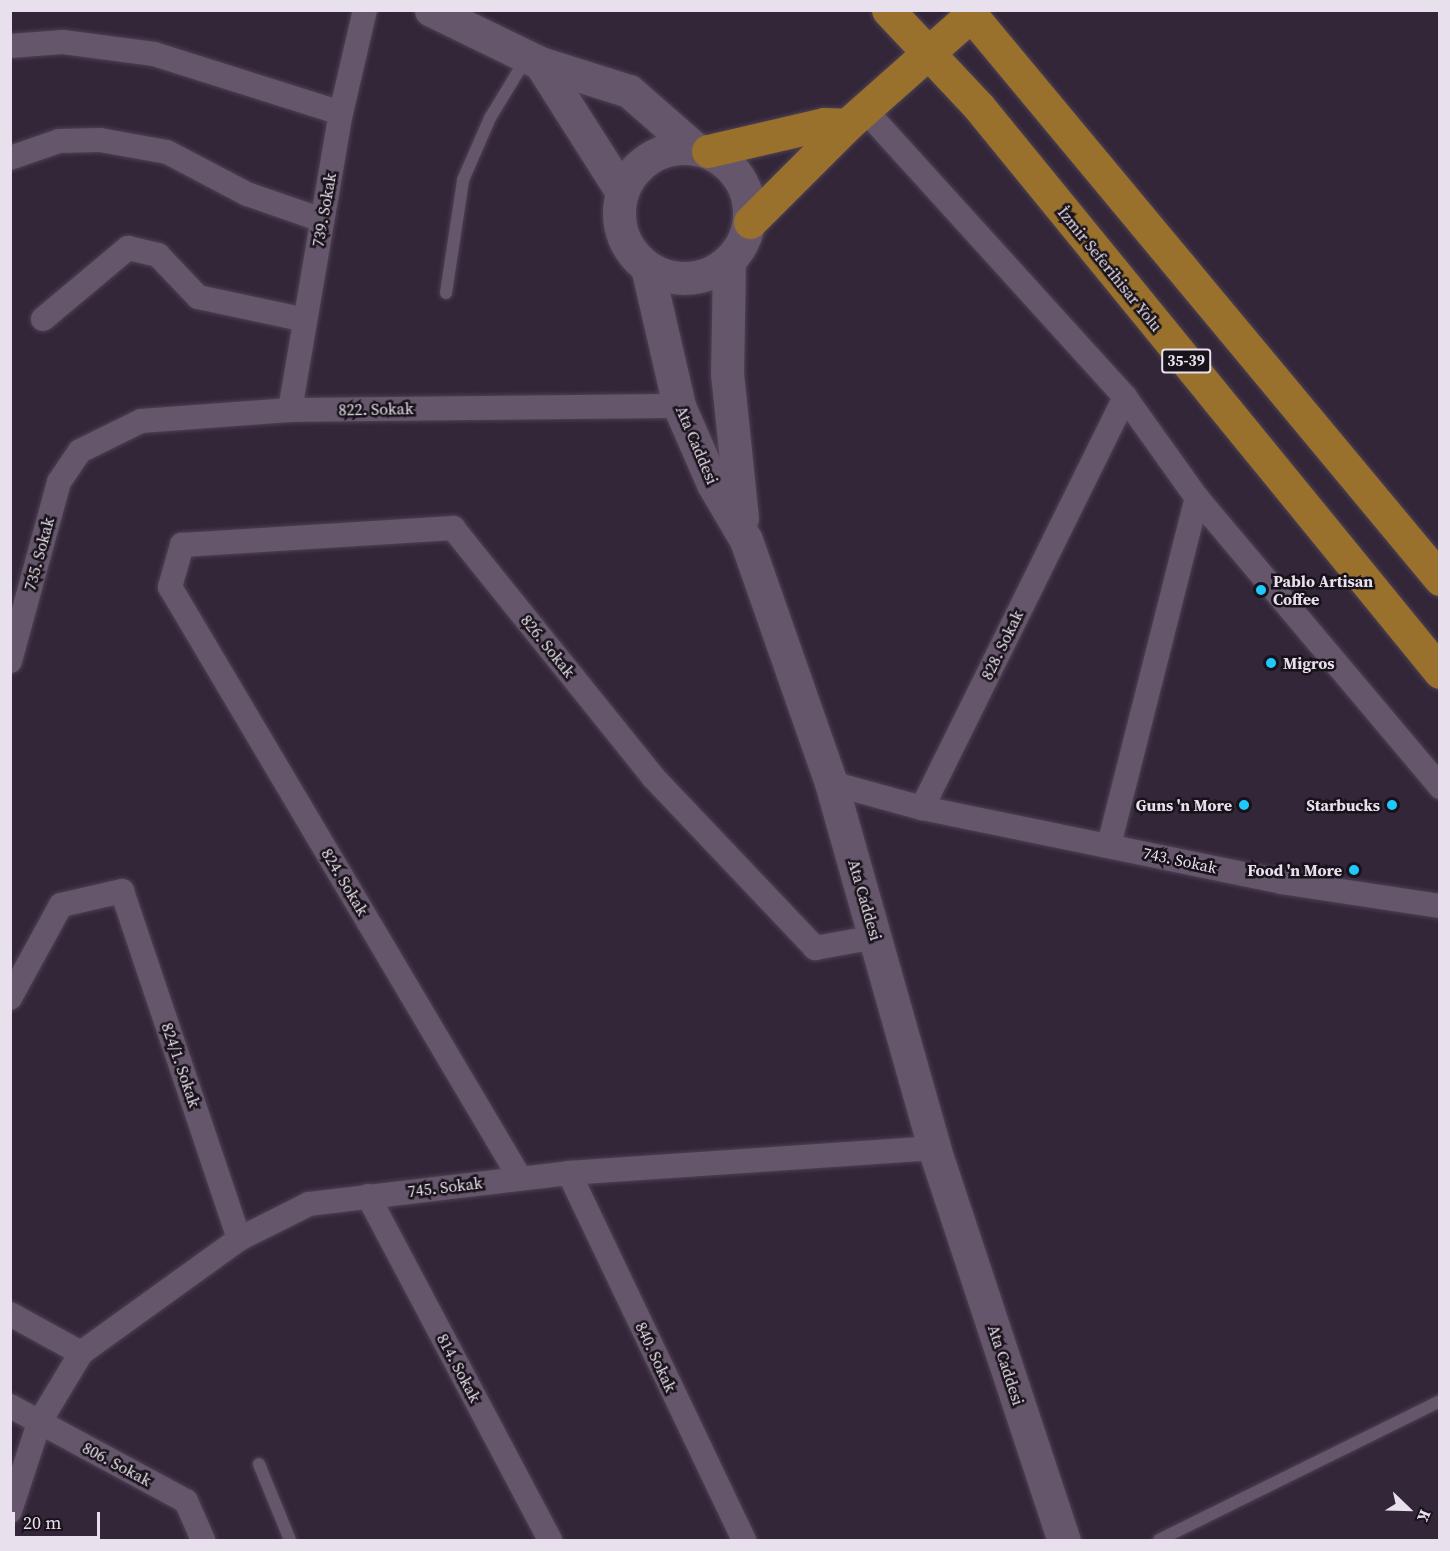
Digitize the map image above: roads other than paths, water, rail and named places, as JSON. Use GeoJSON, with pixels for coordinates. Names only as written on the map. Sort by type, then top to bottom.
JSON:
{"type":"FeatureCollection","features":[{"type":"Feature","properties":{"kind":"main road"},"geometry":{"type":"LineString","coordinates":[[430,10],[533,59],[629,91],[741,179],[750,222]]}},
{"type":"Feature","properties":{"kind":"main road","name":"İzmir Seferihisar Yolu"},"geometry":{"type":"LineString","coordinates":[[888,10],[979,107],[1440,672]]}},
{"type":"Feature","properties":{"kind":"main road"},"geometry":{"type":"LineString","coordinates":[[746,540],[731,455],[729,261],[750,222],[856,117],[969,13],[1440,579]]}},
{"type":"Feature","properties":{"kind":"main road"},"geometry":{"type":"LineString","coordinates":[[533,59],[622,192],[622,234],[647,267],[688,278],[729,261]]}},
{"type":"Feature","properties":{"kind":"main road"},"geometry":{"type":"LineString","coordinates":[[622,192],[647,158],[666,149],[700,149],[856,117]]}},
{"type":"Feature","properties":{"kind":"main road","name":"Ata Caddesi"},"geometry":{"type":"LineString","coordinates":[[647,267],[679,406],[713,484],[746,540],[831,783],[934,1148],[1064,1540]]}},
{"type":"Feature","properties":{"kind":"street","name":"739. Sokak"},"geometry":{"type":"LineString","coordinates":[[290,410],[341,113],[364,10]]}},
{"type":"Feature","properties":{"kind":"street"},"geometry":{"type":"LineString","coordinates":[[10,46],[63,42],[154,54],[341,113]]}},
{"type":"Feature","properties":{"kind":"street"},"geometry":{"type":"LineString","coordinates":[[856,117],[1125,397],[1197,498],[1440,787]]}},
{"type":"Feature","properties":{"kind":"street"},"geometry":{"type":"LineString","coordinates":[[10,158],[59,141],[100,140],[167,152],[247,194],[322,220]]}},
{"type":"Feature","properties":{"kind":"street"},"geometry":{"type":"LineString","coordinates":[[43,319],[128,248],[158,255],[198,297],[305,320]]}},
{"type":"Feature","properties":{"kind":"street","name":"828. Sokak"},"geometry":{"type":"LineString","coordinates":[[921,808],[1125,397]]}},
{"type":"Feature","properties":{"kind":"street","name":"822. Sokak"},"geometry":{"type":"LineString","coordinates":[[80,451],[141,421],[290,410],[679,406]]}},
{"type":"Feature","properties":{"kind":"street","name":"735. Sokak"},"geometry":{"type":"LineString","coordinates":[[10,661],[59,482],[80,451]]}},
{"type":"Feature","properties":{"kind":"street"},"geometry":{"type":"LineString","coordinates":[[1109,845],[1197,498]]}},
{"type":"Feature","properties":{"kind":"street","name":"826. Sokak"},"geometry":{"type":"LineString","coordinates":[[171,586],[182,544],[453,528],[653,777],[815,948],[876,937]]}},
{"type":"Feature","properties":{"kind":"street","name":"824. Sokak"},"geometry":{"type":"LineString","coordinates":[[171,586],[520,1178]]}},
{"type":"Feature","properties":{"kind":"street"},"geometry":{"type":"LineString","coordinates":[[831,783],[921,808]]}},
{"type":"Feature","properties":{"kind":"street","name":"743. Sokak"},"geometry":{"type":"LineString","coordinates":[[921,808],[1281,882],[1440,906]]}},
{"type":"Feature","properties":{"kind":"street","name":"824/1. Sokak"},"geometry":{"type":"LineString","coordinates":[[10,998],[61,905],[122,891],[239,1239]]}},
{"type":"Feature","properties":{"kind":"street","name":"745. Sokak"},"geometry":{"type":"LineString","coordinates":[[10,1511],[39,1423],[81,1353],[239,1239],[309,1204],[569,1173],[934,1148]]}},
{"type":"Feature","properties":{"kind":"street","name":"840. Sokak"},"geometry":{"type":"LineString","coordinates":[[569,1173],[744,1540]]}},
{"type":"Feature","properties":{"kind":"street","name":"814. Sokak"},"geometry":{"type":"LineString","coordinates":[[368,1196],[550,1540]]}},
{"type":"Feature","properties":{"kind":"street"},"geometry":{"type":"LineString","coordinates":[[10,1314],[81,1353]]}},
{"type":"Feature","properties":{"kind":"street","name":"806. Sokak"},"geometry":{"type":"LineString","coordinates":[[10,1406],[186,1501],[203,1540]]}},
{"type":"Feature","properties":{"kind":"lane"},"geometry":{"type":"LineString","coordinates":[[446,293],[463,180],[490,118],[533,59]]}},
{"type":"Feature","properties":{"kind":"lane"},"geometry":{"type":"LineString","coordinates":[[1159,1540],[1440,1401]]}},
{"type":"Feature","properties":{"kind":"lane"},"geometry":{"type":"LineString","coordinates":[[258,1464],[290,1540]]}},
{"type":"Feature","properties":{"kind":"place","name":"Pablo Artisan Coffee"},"geometry":{"type":"Point","coordinates":[1261,590]}},
{"type":"Feature","properties":{"kind":"place","name":"Migros"},"geometry":{"type":"Point","coordinates":[1271,663]}},
{"type":"Feature","properties":{"kind":"place","name":"Guns 'n More"},"geometry":{"type":"Point","coordinates":[1244,805]}},
{"type":"Feature","properties":{"kind":"place","name":"Starbucks"},"geometry":{"type":"Point","coordinates":[1392,805]}},
{"type":"Feature","properties":{"kind":"place","name":"Food 'n More"},"geometry":{"type":"Point","coordinates":[1354,870]}}]}
